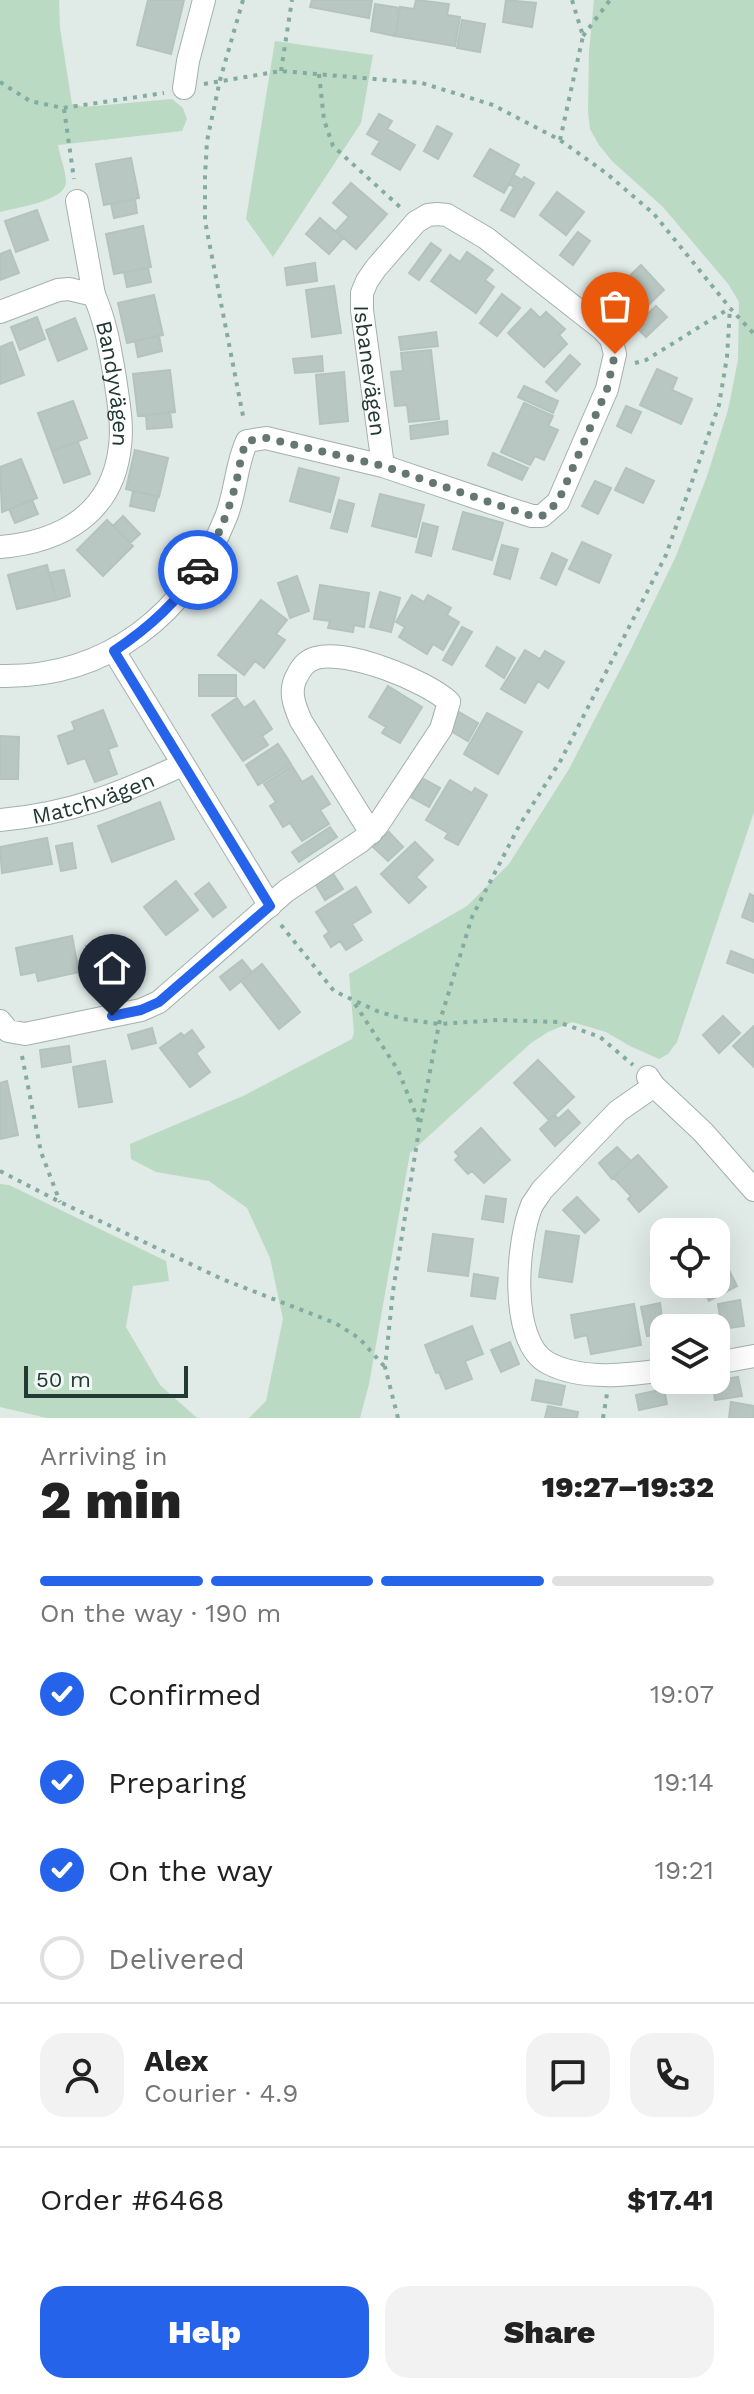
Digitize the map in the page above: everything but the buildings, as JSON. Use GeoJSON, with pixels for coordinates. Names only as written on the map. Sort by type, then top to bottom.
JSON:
{"type":"FeatureCollection","features":[{"type":"Feature","properties":{"kind":"street"},"geometry":{"type":"LineString","coordinates":[[184,88],[204,0]]}},
{"type":"Feature","properties":{"kind":"street","name":"Bandyvägen"},"geometry":{"type":"LineString","coordinates":[[0,547],[24,545],[69,529],[83,519],[108,486],[120,446],[121,423],[107,328],[94,295],[77,201]]}},
{"type":"Feature","properties":{"kind":"street"},"geometry":{"type":"LineString","coordinates":[[416,222],[428,215],[447,215],[486,238],[602,329],[611,339],[615,354],[613,366]]}},
{"type":"Feature","properties":{"kind":"street","name":"Isbanevägen"},"geometry":{"type":"LineString","coordinates":[[383,466],[362,293],[376,268],[416,222]]}},
{"type":"Feature","properties":{"kind":"street","name":"Bandyvägen"},"geometry":{"type":"LineString","coordinates":[[0,312],[58,290],[69,289],[94,295]]}},
{"type":"Feature","properties":{"kind":"street","name":"Isbanevägen"},"geometry":{"type":"LineString","coordinates":[[247,441],[266,438],[383,466],[532,516],[542,516],[558,502],[607,389],[613,366]]}},
{"type":"Feature","properties":{"kind":"street"},"geometry":{"type":"LineString","coordinates":[[0,676],[46,672],[114,651],[167,610],[210,553],[227,515],[241,453],[247,441]]}},
{"type":"Feature","properties":{"kind":"street"},"geometry":{"type":"LineString","coordinates":[[114,651],[270,906]]}},
{"type":"Feature","properties":{"kind":"street"},"geometry":{"type":"LineString","coordinates":[[9,1027],[54,1028],[150,1007],[181,984],[286,891],[371,833],[441,729],[449,702],[394,672],[342,657],[316,658],[307,662],[294,681],[294,705],[371,833]]}},
{"type":"Feature","properties":{"kind":"street","name":"Matchvägen"},"geometry":{"type":"LineString","coordinates":[[0,820],[42,816],[80,807],[119,794],[182,765]]}},
{"type":"Feature","properties":{"kind":"street"},"geometry":{"type":"LineString","coordinates":[[650,1372],[602,1376],[544,1361],[537,1353],[527,1333],[518,1295],[521,1259],[532,1204],[618,1111],[651,1081],[703,1132],[754,1190]]}},
{"type":"Feature","properties":{"kind":"street"},"geometry":{"type":"LineString","coordinates":[[730,1360],[754,1356]]}},
{"type":"Feature","properties":{"kind":"path"},"geometry":{"type":"LineString","coordinates":[[243,0],[220,80],[207,141],[205,221],[247,441]]}},
{"type":"Feature","properties":{"kind":"path"},"geometry":{"type":"LineString","coordinates":[[281,71],[292,0]]}},
{"type":"Feature","properties":{"kind":"path"},"geometry":{"type":"LineString","coordinates":[[572,0],[583,36]]}},
{"type":"Feature","properties":{"kind":"path"},"geometry":{"type":"LineString","coordinates":[[560,140],[583,36],[610,0]]}},
{"type":"Feature","properties":{"kind":"path"},"geometry":{"type":"LineString","coordinates":[[0,82],[30,101],[63,108],[281,71],[422,83],[493,105],[560,140],[606,173],[654,214],[754,334]]}},
{"type":"Feature","properties":{"kind":"path"},"geometry":{"type":"LineString","coordinates":[[319,74],[324,120],[333,146],[416,222]]}},
{"type":"Feature","properties":{"kind":"path"},"geometry":{"type":"LineString","coordinates":[[63,108],[77,201]]}},
{"type":"Feature","properties":{"kind":"path"},"geometry":{"type":"LineString","coordinates":[[613,366],[646,360],[730,308]]}},
{"type":"Feature","properties":{"kind":"path"},"geometry":{"type":"LineString","coordinates":[[398,1418],[385,1367],[393,1291],[439,1024],[472,917],[519,826],[561,760],[666,555],[719,405],[727,357],[730,308]]}},
{"type":"Feature","properties":{"kind":"path"},"geometry":{"type":"LineString","coordinates":[[270,906],[279,923],[320,976],[334,991],[353,1002],[403,1019],[439,1024],[498,1020],[558,1022],[600,1037],[651,1081]]}},
{"type":"Feature","properties":{"kind":"path"},"geometry":{"type":"LineString","coordinates":[[353,1002],[398,1070],[420,1124]]}},
{"type":"Feature","properties":{"kind":"path"},"geometry":{"type":"LineString","coordinates":[[9,1027],[41,1152],[60,1202]]}},
{"type":"Feature","properties":{"kind":"path"},"geometry":{"type":"LineString","coordinates":[[0,1171],[254,1293],[335,1323],[359,1338],[385,1367]]}},
{"type":"Feature","properties":{"kind":"green space"},"geometry":{"type":"Polygon","coordinates":[[[0,0],[59,0],[60,28],[72,104],[84,107],[172,99],[183,108],[187,119],[182,131],[58,145],[66,178],[64,189],[39,203],[0,212],[0,0]]]}},
{"type":"Feature","properties":{"kind":"green space"},"geometry":{"type":"Polygon","coordinates":[[[594,0],[754,0],[754,812],[677,1042],[668,1054],[659,1059],[606,1032],[572,1022],[531,1043],[410,1153],[369,1384],[360,1418],[249,1418],[266,1401],[283,1319],[270,1258],[247,1208],[209,1181],[156,1172],[131,1159],[130,1144],[243,1096],[352,1039],[349,974],[467,906],[509,864],[569,769],[676,556],[706,479],[728,410],[738,360],[739,302],[729,285],[663,207],[612,161],[590,129],[589,52],[594,0]]]}},
{"type":"Feature","properties":{"kind":"green space"},"geometry":{"type":"Polygon","coordinates":[[[275,41],[373,55],[361,123],[273,257],[246,219],[275,41]]]}},
{"type":"Feature","properties":{"kind":"green space"},"geometry":{"type":"Polygon","coordinates":[[[0,1184],[9,1185],[166,1261],[169,1281],[133,1286],[126,1327],[160,1385],[197,1418],[47,1418],[0,1407],[0,1184]]]}},
{"type":"Feature","properties":{"kind":"way so far"},"geometry":{"type":"LineString","coordinates":[[198,570],[210,553],[227,515],[241,453],[247,441],[256,438],[383,466],[532,516],[542,516],[558,502],[607,389],[615,354]]}},
{"type":"Feature","properties":{"kind":"route"},"geometry":{"type":"LineString","coordinates":[[112,1016],[141,1010],[159,1002],[270,906],[114,651],[167,610],[198,570]]}}]}
